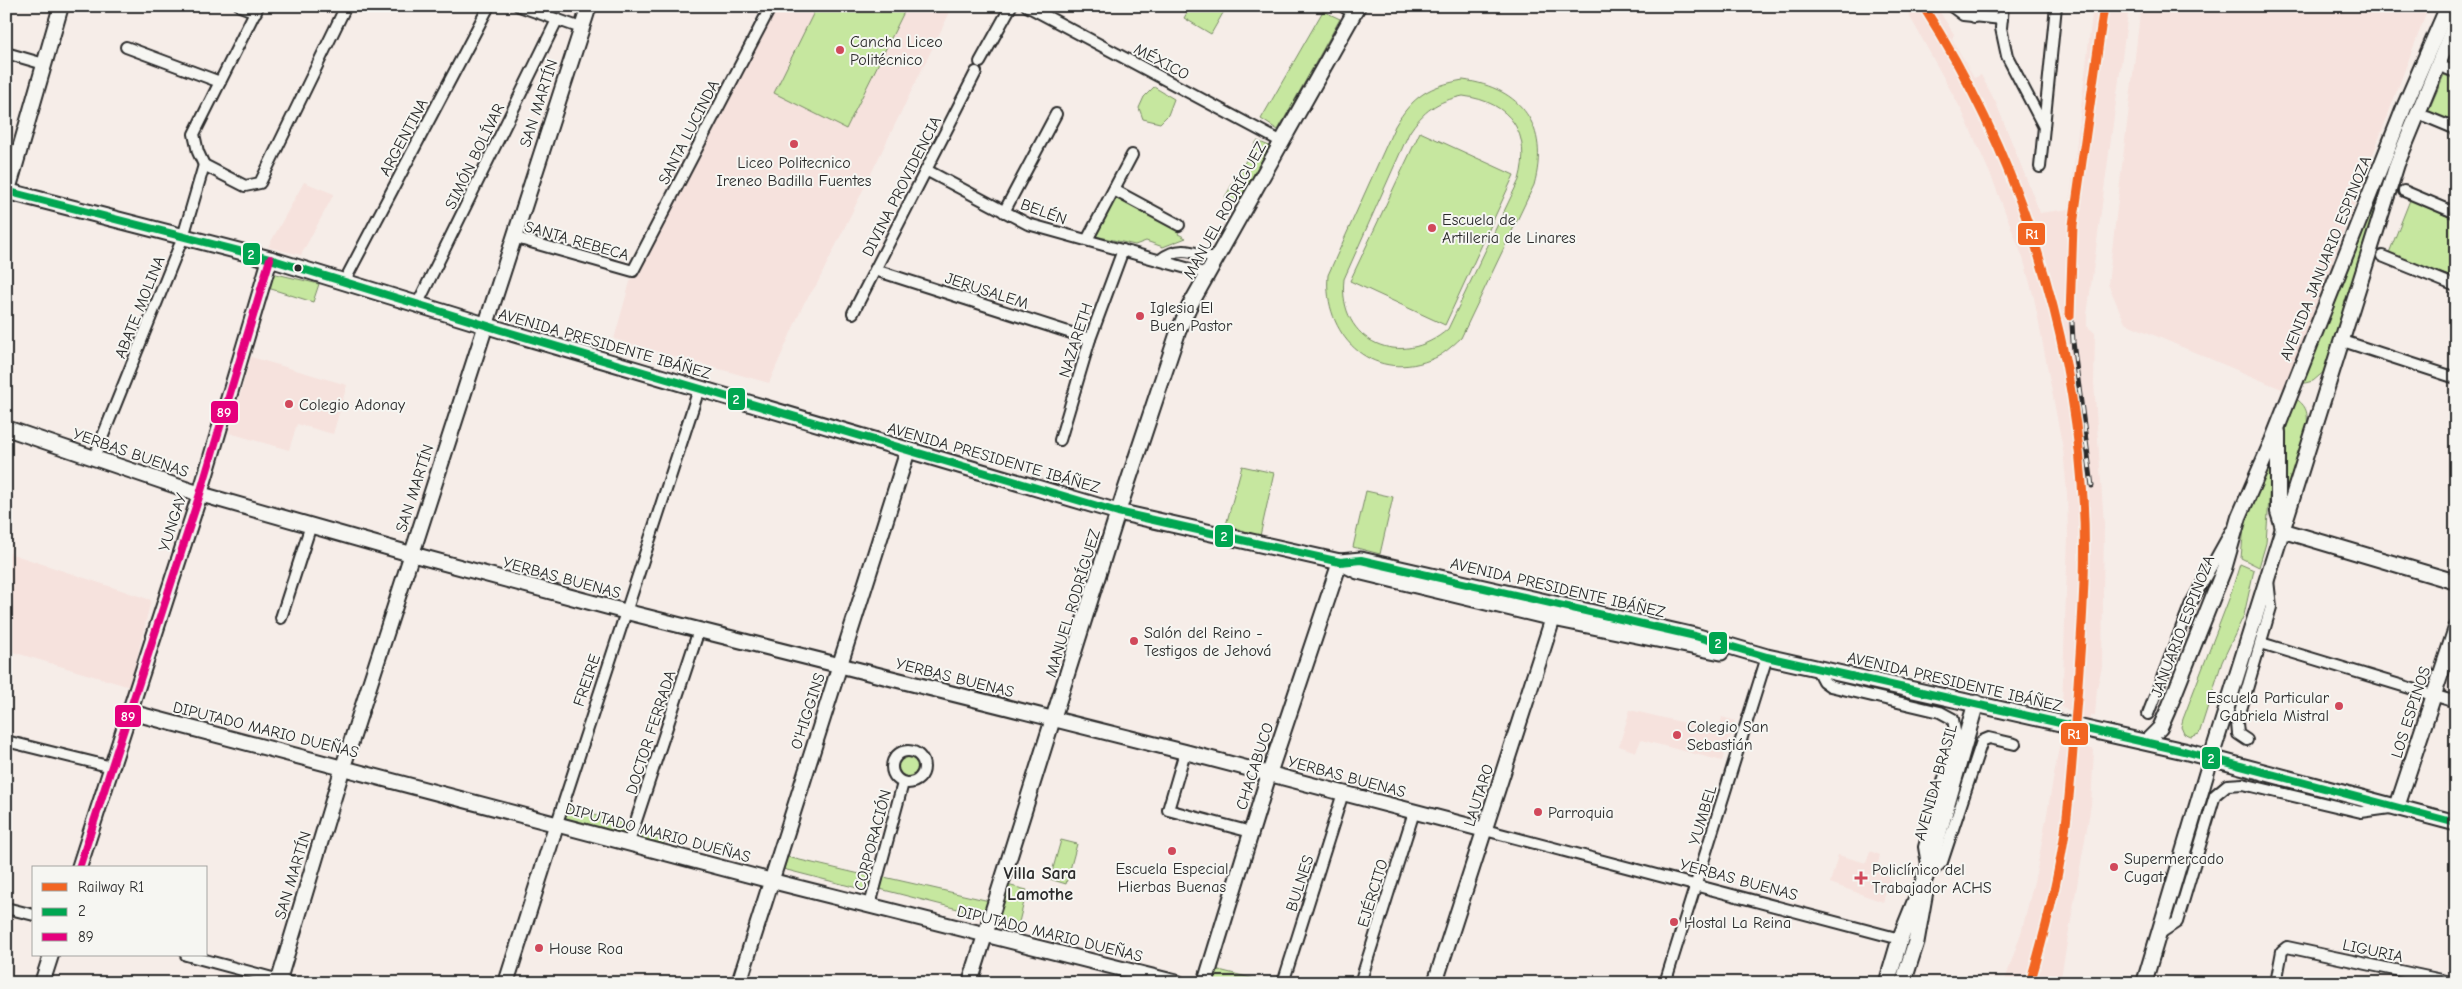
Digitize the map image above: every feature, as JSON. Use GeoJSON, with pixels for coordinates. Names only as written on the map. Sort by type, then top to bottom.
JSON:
{"type":"FeatureCollection","features":[{"type":"Feature","properties":{"kind":"main road","name":"AVENIDA PRESIDENTE IBÁÑEZ"},"geometry":{"type":"LineString","coordinates":[[7,193],[270,259],[484,326],[1118,512],[1340,562],[1358,572],[1553,611],[1688,646],[1767,657],[2146,742],[2456,823]]}},
{"type":"Feature","properties":{"kind":"main road","name":"AVENIDA BRASIL"},"geometry":{"type":"LineString","coordinates":[[1887,983],[1900,939],[1928,870],[1976,703]]}},
{"type":"Feature","properties":{"kind":"main road","name":"AVENIDA BRASIL"},"geometry":{"type":"LineString","coordinates":[[1903,983],[1916,942],[1928,870]]}},
{"type":"Feature","properties":{"kind":"street"},"geometry":{"type":"LineString","coordinates":[[7,193],[61,6]]}},
{"type":"Feature","properties":{"kind":"street"},"geometry":{"type":"LineString","coordinates":[[240,6],[257,9],[194,134],[198,152],[204,165],[245,186],[260,183],[346,6]]}},
{"type":"Feature","properties":{"kind":"street","name":"ARGENTINA"},"geometry":{"type":"LineString","coordinates":[[344,282],[488,6]]}},
{"type":"Feature","properties":{"kind":"street"},"geometry":{"type":"LineString","coordinates":[[519,6],[581,28]]}},
{"type":"Feature","properties":{"kind":"street","name":"SAN MARTÍN"},"geometry":{"type":"LineString","coordinates":[[283,982],[343,766],[589,6]]}},
{"type":"Feature","properties":{"kind":"street","name":"SANTA LUCINDA"},"geometry":{"type":"LineString","coordinates":[[633,271],[770,6]]}},
{"type":"Feature","properties":{"kind":"street","name":"DIVINA PROVIDENCIA"},"geometry":{"type":"LineString","coordinates":[[853,313],[1011,6]]}},
{"type":"Feature","properties":{"kind":"street","name":"MÉXICO"},"geometry":{"type":"LineString","coordinates":[[1027,6],[1282,142]]}},
{"type":"Feature","properties":{"kind":"street"},"geometry":{"type":"LineString","coordinates":[[1951,6],[1957,12],[1974,17],[2002,19]]}},
{"type":"Feature","properties":{"kind":"street"},"geometry":{"type":"LineString","coordinates":[[1974,17],[1978,6]]}},
{"type":"Feature","properties":{"kind":"street"},"geometry":{"type":"LineString","coordinates":[[2003,6],[2000,28],[2008,56],[2044,128]]}},
{"type":"Feature","properties":{"kind":"street"},"geometry":{"type":"LineString","coordinates":[[2040,166],[2056,6]]}},
{"type":"Feature","properties":{"kind":"street","name":"AVENIDA JANUARIO ESPINOZA"},"geometry":{"type":"LineString","coordinates":[[2284,531],[2278,512],[2278,426],[2404,105],[2448,6]]}},
{"type":"Feature","properties":{"kind":"street","name":"MANUEL RODRÍGUEZ"},"geometry":{"type":"LineString","coordinates":[[970,983],[1118,512],[1178,332],[1208,274],[1282,142],[1351,9]]}},
{"type":"Feature","properties":{"kind":"street","name":"SIMÓN BOLÍVAR"},"geometry":{"type":"LineString","coordinates":[[417,305],[557,20]]}},
{"type":"Feature","properties":{"kind":"street","name":"AVENIDA JANUARIO ESPINOZA"},"geometry":{"type":"LineString","coordinates":[[2144,983],[2211,758],[2284,531],[2397,164],[2456,21]]}},
{"type":"Feature","properties":{"kind":"street"},"geometry":{"type":"LineString","coordinates":[[126,47],[220,82]]}},
{"type":"Feature","properties":{"kind":"street"},"geometry":{"type":"LineString","coordinates":[[6,53],[44,64]]}},
{"type":"Feature","properties":{"kind":"street"},"geometry":{"type":"LineString","coordinates":[[2438,65],[2456,72]]}},
{"type":"Feature","properties":{"kind":"street"},"geometry":{"type":"LineString","coordinates":[[1004,212],[1056,114]]}},
{"type":"Feature","properties":{"kind":"street"},"geometry":{"type":"LineString","coordinates":[[2427,117],[2456,129]]}},
{"type":"Feature","properties":{"kind":"street"},"geometry":{"type":"LineString","coordinates":[[1087,240],[1132,155]]}},
{"type":"Feature","properties":{"kind":"street","name":"ABATE MOLINA"},"geometry":{"type":"LineString","coordinates":[[94,458],[183,237],[204,165]]}},
{"type":"Feature","properties":{"kind":"street","name":"BELÉN"},"geometry":{"type":"LineString","coordinates":[[926,170],[1028,224],[1208,274]]}},
{"type":"Feature","properties":{"kind":"street"},"geometry":{"type":"LineString","coordinates":[[1114,190],[1179,225]]}},
{"type":"Feature","properties":{"kind":"street"},"geometry":{"type":"LineString","coordinates":[[2404,191],[2456,213]]}},
{"type":"Feature","properties":{"kind":"street","name":"SANTA REBECA"},"geometry":{"type":"LineString","coordinates":[[513,237],[633,271]]}},
{"type":"Feature","properties":{"kind":"street","name":"NAZARETH"},"geometry":{"type":"LineString","coordinates":[[1060,440],[1090,339],[1123,250]]}},
{"type":"Feature","properties":{"kind":"street"},"geometry":{"type":"LineString","coordinates":[[1160,260],[1169,253],[1182,250],[1217,259]]}},
{"type":"Feature","properties":{"kind":"street"},"geometry":{"type":"LineString","coordinates":[[2382,256],[2456,286]]}},
{"type":"Feature","properties":{"kind":"street","name":"YUNGAY"},"geometry":{"type":"LineString","coordinates":[[80,866],[200,494],[270,259]]}},
{"type":"Feature","properties":{"kind":"street","name":"JERUSALEM"},"geometry":{"type":"LineString","coordinates":[[875,270],[1090,339]]}},
{"type":"Feature","properties":{"kind":"street"},"geometry":{"type":"LineString","coordinates":[[2342,341],[2456,378]]}},
{"type":"Feature","properties":{"kind":"street","name":"FREIRE"},"geometry":{"type":"LineString","coordinates":[[506,983],[556,822],[700,389]]}},
{"type":"Feature","properties":{"kind":"street","name":"JANUARIO ESPINOZA"},"geometry":{"type":"LineString","coordinates":[[2148,714],[2191,602],[2238,517],[2278,426]]}},
{"type":"Feature","properties":{"kind":"street","name":"YERBAS BUENAS"},"geometry":{"type":"LineString","coordinates":[[6,428],[200,494],[411,554],[627,612],[1185,752],[1900,939]]}},
{"type":"Feature","properties":{"kind":"street","name":"O'HIGGINS"},"geometry":{"type":"LineString","coordinates":[[739,983],[908,450]]}},
{"type":"Feature","properties":{"kind":"street","name":"JANUARIO ESPINOZA"},"geometry":{"type":"LineString","coordinates":[[2146,742],[2160,728],[2168,710],[2224,569],[2238,517]]}},
{"type":"Feature","properties":{"kind":"street"},"geometry":{"type":"LineString","coordinates":[[281,618],[311,526]]}},
{"type":"Feature","properties":{"kind":"street"},"geometry":{"type":"LineString","coordinates":[[2284,531],[2456,582]]}},
{"type":"Feature","properties":{"kind":"street","name":"CHACABUCO"},"geometry":{"type":"LineString","coordinates":[[1205,983],[1269,774],[1340,562]]}},
{"type":"Feature","properties":{"kind":"street"},"geometry":{"type":"LineString","coordinates":[[2247,740],[2238,734],[2237,723],[2271,607],[2268,580]]}},
{"type":"Feature","properties":{"kind":"street","name":"LAUTARO"},"geometry":{"type":"LineString","coordinates":[[1435,983],[1553,611]]}},
{"type":"Feature","properties":{"kind":"street","name":"LOS ESPINOS"},"geometry":{"type":"LineString","coordinates":[[2397,807],[2456,628]]}},
{"type":"Feature","properties":{"kind":"street","name":"DOCTOR FERRADA"},"geometry":{"type":"LineString","coordinates":[[629,842],[699,630]]}},
{"type":"Feature","properties":{"kind":"street"},"geometry":{"type":"LineString","coordinates":[[2262,643],[2456,702]]}},
{"type":"Feature","properties":{"kind":"street","name":"YUMBEL"},"geometry":{"type":"LineString","coordinates":[[1665,983],[1767,657]]}},
{"type":"Feature","properties":{"kind":"street"},"geometry":{"type":"LineString","coordinates":[[1816,668],[1822,681],[1830,686],[1940,712],[1953,718],[1956,737],[1924,847],[1928,870],[1936,868],[1942,862],[1982,741],[1989,738],[2014,744]]}},
{"type":"Feature","properties":{"kind":"street","name":"DIPUTADO MARIO DUEÑAS"},"geometry":{"type":"LineString","coordinates":[[130,712],[556,822],[772,881],[1178,983]]}},
{"type":"Feature","properties":{"kind":"street"},"geometry":{"type":"LineString","coordinates":[[6,741],[112,767]]}},
{"type":"Feature","properties":{"kind":"street"},"geometry":{"type":"LineString","coordinates":[[1185,752],[1168,810],[1251,832]]}},
{"type":"Feature","properties":{"kind":"street","name":"CORPORACIÓN"},"geometry":{"type":"LineString","coordinates":[[870,905],[904,783]]}},
{"type":"Feature","properties":{"kind":"street","name":"AVENIDA PRESIDENTE IBÁÑEZ"},"geometry":{"type":"LineString","coordinates":[[2159,934],[2177,922],[2215,795],[2227,786],[2243,784],[2361,812],[2397,807]]}},
{"type":"Feature","properties":{"kind":"street","name":"BULNES"},"geometry":{"type":"LineString","coordinates":[[1283,983],[1343,793]]}},
{"type":"Feature","properties":{"kind":"street","name":"EJÉRCITO"},"geometry":{"type":"LineString","coordinates":[[1360,983],[1414,812]]}},
{"type":"Feature","properties":{"kind":"street"},"geometry":{"type":"LineString","coordinates":[[6,908],[32,914]]}},
{"type":"Feature","properties":{"kind":"street","name":"LIGURIA"},"geometry":{"type":"LineString","coordinates":[[2276,983],[2284,948],[2287,947],[2418,979],[2456,982]]}},
{"type":"Feature","properties":{"kind":"street"},"geometry":{"type":"LineString","coordinates":[[42,983],[51,956]]}},
{"type":"Feature","properties":{"kind":"street"},"geometry":{"type":"LineString","coordinates":[[190,956],[283,982]]}},
{"type":"Feature","properties":{"kind":"shaded area","name":"Liceo Politecnico Ireneo Badilla Fuentes"},"geometry":{"type":"Polygon","coordinates":[[[774,6],[953,6],[817,284],[804,303],[769,383],[614,339],[630,282],[774,6]]]}},
{"type":"Feature","properties":{"kind":"shaded area"},"geometry":{"type":"Polygon","coordinates":[[[1904,6],[1936,6],[1954,34],[1952,39],[1974,78],[1981,75],[1996,103],[2040,213],[2069,209],[2093,6],[2129,6],[2087,315],[2087,326],[2095,333],[2094,383],[2104,524],[2102,667],[2097,688],[2095,716],[2090,716],[2088,748],[2094,750],[2091,805],[2060,983],[2004,983],[2022,930],[2037,869],[2060,742],[2069,743],[2072,711],[2062,708],[2068,537],[2063,449],[2034,298],[2023,258],[1992,178],[1962,111],[1904,6]]]}},
{"type":"Feature","properties":{"kind":"shaded area"},"geometry":{"type":"Polygon","coordinates":[[[2141,6],[2429,6],[2284,390],[2125,323],[2108,284],[2141,6]]]}},
{"type":"Feature","properties":{"kind":"shaded area"},"geometry":{"type":"Polygon","coordinates":[[[304,182],[334,194],[301,255],[268,247],[304,182]]]}},
{"type":"Feature","properties":{"kind":"shaded area","name":"Colegio Adonay"},"geometry":{"type":"Polygon","coordinates":[[[251,357],[347,385],[333,434],[297,424],[289,450],[229,433],[251,357]]]}},
{"type":"Feature","properties":{"kind":"shaded area"},"geometry":{"type":"Polygon","coordinates":[[[6,552],[151,600],[130,687],[6,650],[6,552]]]}},
{"type":"Feature","properties":{"kind":"shaded area","name":"Colegio San Sebastián"},"geometry":{"type":"Polygon","coordinates":[[[1630,710],[1719,731],[1722,717],[1735,721],[1722,761],[1641,740],[1636,752],[1619,746],[1630,710]]]}},
{"type":"Feature","properties":{"kind":"shaded area","name":"Policlínico del Trabajador ACHS"},"geometry":{"type":"Polygon","coordinates":[[[1870,851],[1880,855],[1877,868],[1892,873],[1883,902],[1830,883],[1838,855],[1866,863],[1870,851]]]}},
{"type":"Feature","properties":{"kind":"green space","name":"Cancha Liceo Politécnico"},"geometry":{"type":"Polygon","coordinates":[[[817,6],[907,6],[846,129],[774,93],[817,6]]]}},
{"type":"Feature","properties":{"kind":"green space"},"geometry":{"type":"Polygon","coordinates":[[[1191,6],[1227,6],[1211,34],[1184,18],[1191,6]]]}},
{"type":"Feature","properties":{"kind":"green space"},"geometry":{"type":"Polygon","coordinates":[[[1323,11],[1340,19],[1278,130],[1261,119],[1323,11]]]}},
{"type":"Feature","properties":{"kind":"green space"},"geometry":{"type":"Polygon","coordinates":[[[2444,75],[2456,80],[2456,123],[2428,112],[2444,75]]]}},
{"type":"Feature","properties":{"kind":"green space"},"geometry":{"type":"Polygon","coordinates":[[[1463,80],[1484,84],[1516,101],[1527,114],[1534,128],[1538,145],[1538,164],[1534,185],[1461,338],[1442,354],[1430,360],[1408,365],[1388,365],[1370,359],[1355,348],[1342,334],[1333,316],[1328,297],[1328,275],[1395,126],[1415,100],[1431,89],[1463,80]],[[1463,96],[1438,104],[1425,113],[1414,125],[1344,279],[1345,301],[1351,320],[1362,334],[1376,343],[1393,348],[1411,347],[1430,341],[1448,329],[1519,180],[1522,163],[1520,135],[1514,123],[1505,113],[1494,105],[1480,99],[1463,96]]]}},
{"type":"Feature","properties":{"kind":"green space"},"geometry":{"type":"Polygon","coordinates":[[[1154,87],[1174,99],[1168,115],[1160,123],[1143,119],[1139,108],[1144,97],[1154,87]]]}},
{"type":"Feature","properties":{"kind":"green space","name":"Escuela de Artilleria de Linares"},"geometry":{"type":"Polygon","coordinates":[[[1420,132],[1514,175],[1445,325],[1350,281],[1420,132]]]}},
{"type":"Feature","properties":{"kind":"green space"},"geometry":{"type":"Polygon","coordinates":[[[1257,141],[1272,147],[1240,206],[1225,197],[1257,141]]]}},
{"type":"Feature","properties":{"kind":"green space"},"geometry":{"type":"Polygon","coordinates":[[[2381,179],[2381,193],[2326,370],[2313,381],[2301,384],[2381,179]]]}},
{"type":"Feature","properties":{"kind":"green space"},"geometry":{"type":"Polygon","coordinates":[[[1115,198],[1180,230],[1178,234],[1186,238],[1163,247],[1146,241],[1135,245],[1096,236],[1115,198]]]}},
{"type":"Feature","properties":{"kind":"green space"},"geometry":{"type":"Polygon","coordinates":[[[2410,200],[2456,220],[2456,279],[2389,253],[2410,200]]]}},
{"type":"Feature","properties":{"kind":"green space"},"geometry":{"type":"Polygon","coordinates":[[[272,273],[319,284],[313,302],[268,288],[272,273]]]}},
{"type":"Feature","properties":{"kind":"green space"},"geometry":{"type":"Polygon","coordinates":[[[2295,398],[2306,410],[2307,426],[2280,518],[2284,442],[2295,398]]]}},
{"type":"Feature","properties":{"kind":"green space"},"geometry":{"type":"Polygon","coordinates":[[[2272,452],[2266,543],[2259,567],[2241,558],[2244,526],[2272,452]]]}},
{"type":"Feature","properties":{"kind":"green space"},"geometry":{"type":"Polygon","coordinates":[[[1242,466],[1274,473],[1260,536],[1226,525],[1242,466]]]}},
{"type":"Feature","properties":{"kind":"green space"},"geometry":{"type":"Polygon","coordinates":[[[1366,491],[1393,497],[1380,554],[1353,547],[1366,491]]]}},
{"type":"Feature","properties":{"kind":"green space"},"geometry":{"type":"Polygon","coordinates":[[[2240,564],[2254,570],[2244,615],[2222,662],[2199,734],[2191,737],[2184,734],[2181,727],[2183,719],[2229,599],[2240,564]]]}},
{"type":"Feature","properties":{"kind":"green space"},"geometry":{"type":"Polygon","coordinates":[[[908,755],[913,756],[919,762],[919,772],[913,778],[908,779],[903,778],[897,772],[896,767],[897,762],[903,756],[908,755]]]}},
{"type":"Feature","properties":{"kind":"green space"},"geometry":{"type":"Polygon","coordinates":[[[565,807],[633,826],[628,840],[560,820],[565,807]]]}},
{"type":"Feature","properties":{"kind":"green space"},"geometry":{"type":"Polygon","coordinates":[[[637,827],[666,836],[662,849],[632,840],[637,827]]]}},
{"type":"Feature","properties":{"kind":"green space"},"geometry":{"type":"Polygon","coordinates":[[[1061,840],[1077,844],[1066,884],[1050,879],[1061,840]]]}},
{"type":"Feature","properties":{"kind":"green space"},"geometry":{"type":"Polygon","coordinates":[[[787,857],[877,878],[873,892],[783,869],[787,857]]]}},
{"type":"Feature","properties":{"kind":"green space"},"geometry":{"type":"Polygon","coordinates":[[[884,877],[994,902],[989,917],[880,889],[884,877]]]}},
{"type":"Feature","properties":{"kind":"green space"},"geometry":{"type":"Polygon","coordinates":[[[1007,885],[1027,890],[1018,926],[998,921],[1007,885]]]}},
{"type":"Feature","properties":{"kind":"green space"},"geometry":{"type":"Polygon","coordinates":[[[1215,969],[1271,983],[1209,983],[1215,969]]]}},
{"type":"Feature","properties":{"kind":"railway"},"geometry":{"type":"LineString","coordinates":[[2092,486],[2073,342],[2070,284],[2073,225],[2104,6]]}},
{"type":"Feature","properties":{"kind":"rail line","name":"R1"},"geometry":{"type":"LineString","coordinates":[[1923,6],[1955,60],[1985,117],[2010,175],[2032,235],[2050,296],[2065,358],[2082,484],[2084,591],[2072,769],[2064,839],[2057,876],[2045,930],[2030,983]]}},
{"type":"Feature","properties":{"kind":"rail line","name":"R1"},"geometry":{"type":"LineString","coordinates":[[2070,316],[2073,225],[2104,6]]}},
{"type":"Feature","properties":{"kind":"transit line","name":"2"},"geometry":{"type":"LineString","coordinates":[[6,191],[270,259],[501,330],[1118,512],[1340,562],[1361,560],[1695,636],[1767,657],[2184,751],[2456,823]]}},
{"type":"Feature","properties":{"kind":"transit line","name":"89"},"geometry":{"type":"LineString","coordinates":[[80,866],[200,494],[270,259]]}},
{"type":"Feature","properties":{"kind":"place","name":"Cancha Liceo Politécnico"},"geometry":{"type":"Point","coordinates":[840,50]}},
{"type":"Feature","properties":{"kind":"place","name":"Liceo Politecnico Ireneo Badilla Fuentes"},"geometry":{"type":"Point","coordinates":[794,144]}},
{"type":"Feature","properties":{"kind":"place","name":"Escuela de Artilleria de Linares"},"geometry":{"type":"Point","coordinates":[1432,228]}},
{"type":"Feature","properties":{"kind":"place","name":"Iglesia El Buen Pastor"},"geometry":{"type":"Point","coordinates":[1140,316]}},
{"type":"Feature","properties":{"kind":"place","name":"Colegio Adonay"},"geometry":{"type":"Point","coordinates":[289,404]}},
{"type":"Feature","properties":{"kind":"place","name":"Salón del Reino - Testigos de Jehová"},"geometry":{"type":"Point","coordinates":[1134,641]}},
{"type":"Feature","properties":{"kind":"place","name":"Escuela Particular Gabriela Mistral"},"geometry":{"type":"Point","coordinates":[2339,706]}},
{"type":"Feature","properties":{"kind":"place","name":"Colegio San Sebastián"},"geometry":{"type":"Point","coordinates":[1677,735]}},
{"type":"Feature","properties":{"kind":"place","name":"Parroquia"},"geometry":{"type":"Point","coordinates":[1538,812]}},
{"type":"Feature","properties":{"kind":"place","name":"Escuela Especial Hierbas Buenas"},"geometry":{"type":"Point","coordinates":[1172,851]}},
{"type":"Feature","properties":{"kind":"place","name":"Supermercado Cugat"},"geometry":{"type":"Point","coordinates":[2114,867]}},
{"type":"Feature","properties":{"kind":"place","name":"Policlínico del Trabajador ACHS"},"geometry":{"type":"Point","coordinates":[1861,878]}},
{"type":"Feature","properties":{"kind":"place","name":"Hostal La Reina"},"geometry":{"type":"Point","coordinates":[1674,922]}},
{"type":"Feature","properties":{"kind":"place","name":"House Roa"},"geometry":{"type":"Point","coordinates":[539,948]}},
{"type":"Feature","properties":{"kind":"district","name":"Villa Sara Lamothe"},"geometry":{"type":"Point","coordinates":[1040,883]}}]}
